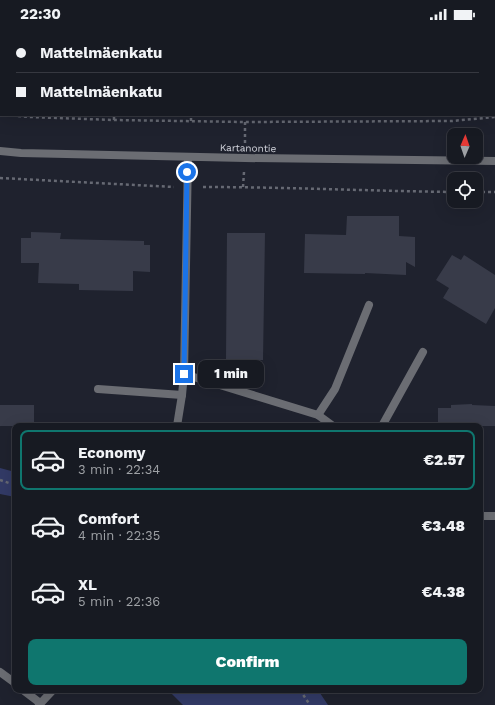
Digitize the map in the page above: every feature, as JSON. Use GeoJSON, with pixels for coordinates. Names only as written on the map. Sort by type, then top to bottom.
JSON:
{"type":"FeatureCollection","features":[{"type":"Feature","properties":{"kind":"street","name":"Kartanontie"},"geometry":{"type":"LineString","coordinates":[[0,151],[21,153],[188,157],[495,161]]}},
{"type":"Feature","properties":{"kind":"street"},"geometry":{"type":"LineString","coordinates":[[177,423],[184,374],[188,157]]}},
{"type":"Feature","properties":{"kind":"street"},"geometry":{"type":"LineString","coordinates":[[318,415],[335,389],[368,305]]}},
{"type":"Feature","properties":{"kind":"street"},"geometry":{"type":"LineString","coordinates":[[384,423],[423,352]]}},
{"type":"Feature","properties":{"kind":"street"},"geometry":{"type":"LineString","coordinates":[[184,374],[318,415],[329,423]]}},
{"type":"Feature","properties":{"kind":"street"},"geometry":{"type":"LineString","coordinates":[[98,389],[182,395]]}},
{"type":"Feature","properties":{"kind":"street"},"geometry":{"type":"LineString","coordinates":[[483,516],[495,516]]}},
{"type":"Feature","properties":{"kind":"street"},"geometry":{"type":"LineString","coordinates":[[0,672],[12,681]]}},
{"type":"Feature","properties":{"kind":"street"},"geometry":{"type":"LineString","coordinates":[[27,693],[40,704],[49,693]]}},
{"type":"Feature","properties":{"kind":"path"},"geometry":{"type":"LineString","coordinates":[[18,116],[114,120],[191,121],[436,121],[471,120],[495,117]]}},
{"type":"Feature","properties":{"kind":"path"},"geometry":{"type":"LineString","coordinates":[[191,116],[191,121]]}},
{"type":"Feature","properties":{"kind":"path"},"geometry":{"type":"LineString","coordinates":[[0,178],[187,187],[447,192]]}},
{"type":"Feature","properties":{"kind":"path"},"geometry":{"type":"LineString","coordinates":[[483,192],[495,192]]}},
{"type":"Feature","properties":{"kind":"path"},"geometry":{"type":"LineString","coordinates":[[0,480],[12,484]]}},
{"type":"Feature","properties":{"kind":"path"},"geometry":{"type":"LineString","coordinates":[[302,693],[310,705]]}},
{"type":"Feature","properties":{"kind":"shaded area"},"geometry":{"type":"Polygon","coordinates":[[[0,468],[12,471],[12,496],[0,494],[0,468]]]}},
{"type":"Feature","properties":{"kind":"shaded area"},"geometry":{"type":"Polygon","coordinates":[[[171,693],[320,693],[328,705],[183,705],[171,693]]]}},
{"type":"Feature","properties":{"kind":"building"},"geometry":{"type":"Polygon","coordinates":[[[347,216],[399,216],[399,236],[415,237],[415,267],[406,262],[406,275],[304,273],[305,234],[346,235],[347,216]]]}},
{"type":"Feature","properties":{"kind":"building"},"geometry":{"type":"Polygon","coordinates":[[[31,232],[61,233],[60,239],[144,241],[144,245],[150,245],[150,272],[133,271],[133,291],[79,290],[79,284],[38,283],[39,263],[21,263],[21,238],[31,238],[31,232]]]}},
{"type":"Feature","properties":{"kind":"building"},"geometry":{"type":"Polygon","coordinates":[[[227,233],[265,233],[263,360],[226,360],[227,233]]]}},
{"type":"Feature","properties":{"kind":"building"},"geometry":{"type":"Polygon","coordinates":[[[452,255],[461,260],[464,255],[495,275],[495,308],[486,324],[443,298],[449,288],[436,280],[452,255]]]}},
{"type":"Feature","properties":{"kind":"building"},"geometry":{"type":"Polygon","coordinates":[[[472,404],[495,406],[495,426],[483,426],[483,423],[438,423],[438,408],[451,408],[451,405],[472,404]]]}},
{"type":"Feature","properties":{"kind":"building"},"geometry":{"type":"Polygon","coordinates":[[[0,405],[34,405],[34,423],[12,423],[12,426],[0,426],[0,405]]]}},
{"type":"Feature","properties":{"kind":"route"},"geometry":{"type":"LineString","coordinates":[[184,374],[187,172]]}}]}
